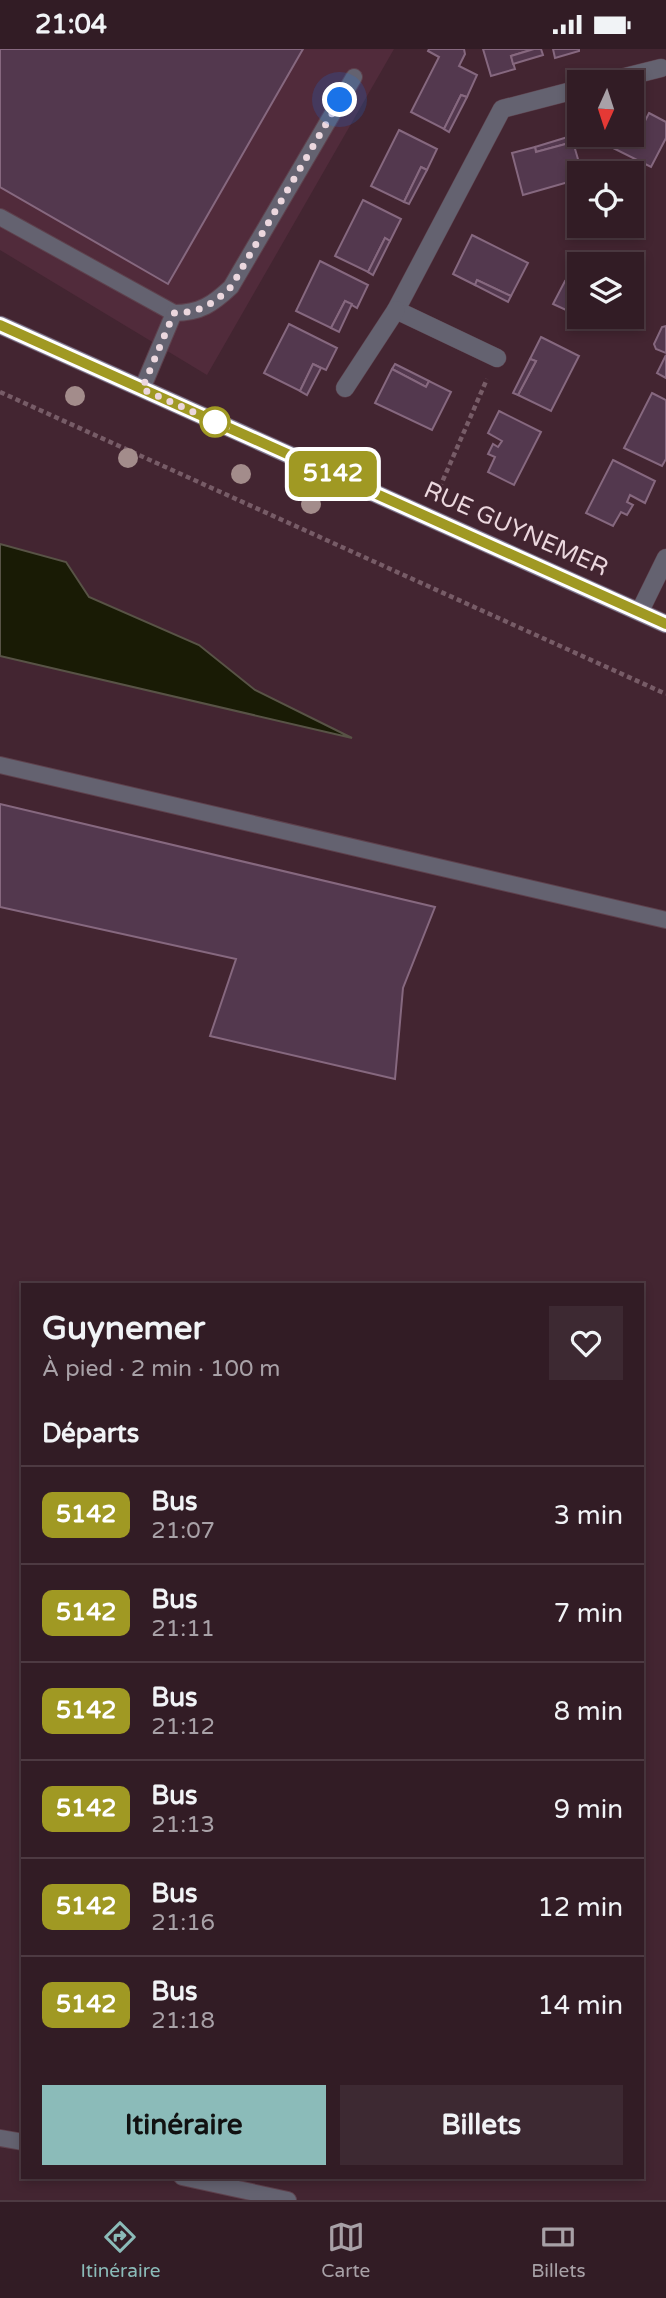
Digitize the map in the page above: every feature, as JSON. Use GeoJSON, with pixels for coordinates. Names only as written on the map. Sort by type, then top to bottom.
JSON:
{"type":"FeatureCollection","features":[{"type":"Feature","properties":{"kind":"street"},"geometry":{"type":"LineString","coordinates":[[644,73],[664,69],[657,49]]}},
{"type":"Feature","properties":{"kind":"street"},"geometry":{"type":"LineString","coordinates":[[345,388],[396,310],[502,110],[567,92]]}},
{"type":"Feature","properties":{"kind":"street"},"geometry":{"type":"LineString","coordinates":[[396,310],[497,358]]}},
{"type":"Feature","properties":{"kind":"street","name":"RUE GUYNEMER"},"geometry":{"type":"LineString","coordinates":[[0,325],[666,624]]}},
{"type":"Feature","properties":{"kind":"street"},"geometry":{"type":"LineString","coordinates":[[640,611],[666,558]]}},
{"type":"Feature","properties":{"kind":"lane"},"geometry":{"type":"LineString","coordinates":[[0,217],[174,313],[187,313],[212,305],[231,287],[354,77]]}},
{"type":"Feature","properties":{"kind":"lane"},"geometry":{"type":"LineString","coordinates":[[142,389],[174,313]]}},
{"type":"Feature","properties":{"kind":"lane"},"geometry":{"type":"LineString","coordinates":[[0,765],[666,920]]}},
{"type":"Feature","properties":{"kind":"lane"},"geometry":{"type":"LineString","coordinates":[[0,2137],[21,2142]]}},
{"type":"Feature","properties":{"kind":"lane"},"geometry":{"type":"LineString","coordinates":[[191,2179],[288,2200]]}},
{"type":"Feature","properties":{"kind":"path"},"geometry":{"type":"LineString","coordinates":[[427,516],[497,358]]}},
{"type":"Feature","properties":{"kind":"path"},"geometry":{"type":"LineString","coordinates":[[0,391],[666,694]]}},
{"type":"Feature","properties":{"kind":"shaded area"},"geometry":{"type":"Polygon","coordinates":[[[0,49],[394,49],[207,375],[0,250],[0,49]]]}},
{"type":"Feature","properties":{"kind":"shaded area"},"geometry":{"type":"Polygon","coordinates":[[[0,544],[66,562],[89,597],[199,645],[255,690],[352,738],[0,656],[0,544]]]}},
{"type":"Feature","properties":{"kind":"building"},"geometry":{"type":"Polygon","coordinates":[[[0,49],[303,49],[168,284],[0,187],[0,49]]]}},
{"type":"Feature","properties":{"kind":"building"},"geometry":{"type":"Polygon","coordinates":[[[464,49],[465,54],[459,66],[477,75],[467,97],[461,95],[444,129],[411,112],[439,57],[428,51],[464,49]]]}},
{"type":"Feature","properties":{"kind":"building"},"geometry":{"type":"Polygon","coordinates":[[[483,49],[534,49],[511,56],[515,69],[491,76],[483,49]]]}},
{"type":"Feature","properties":{"kind":"building"},"geometry":{"type":"Polygon","coordinates":[[[541,49],[543,55],[513,64],[511,56],[541,49]]]}},
{"type":"Feature","properties":{"kind":"building"},"geometry":{"type":"Polygon","coordinates":[[[553,49],[579,49],[579,51],[555,58],[553,49]]]}},
{"type":"Feature","properties":{"kind":"building"},"geometry":{"type":"Polygon","coordinates":[[[461,95],[467,97],[449,132],[444,129],[461,95]]]}},
{"type":"Feature","properties":{"kind":"building"},"geometry":{"type":"Polygon","coordinates":[[[649,113],[666,122],[666,138],[651,167],[644,161],[611,147],[644,147],[644,123],[649,113]]]}},
{"type":"Feature","properties":{"kind":"building"},"geometry":{"type":"Polygon","coordinates":[[[399,130],[437,149],[427,170],[421,167],[404,202],[371,186],[399,130]]]}},
{"type":"Feature","properties":{"kind":"building"},"geometry":{"type":"Polygon","coordinates":[[[567,137],[567,144],[536,152],[535,147],[567,137]]]}},
{"type":"Feature","properties":{"kind":"building"},"geometry":{"type":"Polygon","coordinates":[[[567,144],[567,147],[574,147],[579,161],[567,161],[567,182],[523,195],[512,153],[535,147],[536,152],[567,144]]]}},
{"type":"Feature","properties":{"kind":"building"},"geometry":{"type":"Polygon","coordinates":[[[421,167],[427,170],[409,204],[404,202],[421,167]]]}},
{"type":"Feature","properties":{"kind":"building"},"geometry":{"type":"Polygon","coordinates":[[[363,200],[401,219],[390,241],[385,238],[368,272],[335,256],[363,200]]]}},
{"type":"Feature","properties":{"kind":"building"},"geometry":{"type":"Polygon","coordinates":[[[472,235],[528,263],[511,296],[477,280],[475,285],[453,274],[472,235]]]}},
{"type":"Feature","properties":{"kind":"building"},"geometry":{"type":"Polygon","coordinates":[[[385,238],[390,241],[373,275],[368,272],[385,238]]]}},
{"type":"Feature","properties":{"kind":"building"},"geometry":{"type":"Polygon","coordinates":[[[320,261],[368,285],[357,308],[345,301],[331,328],[296,311],[320,261]]]}},
{"type":"Feature","properties":{"kind":"building"},"geometry":{"type":"Polygon","coordinates":[[[477,280],[511,296],[508,302],[475,285],[477,280]]]}},
{"type":"Feature","properties":{"kind":"building"},"geometry":{"type":"Polygon","coordinates":[[[565,281],[567,282],[567,310],[553,304],[565,281]]]}},
{"type":"Feature","properties":{"kind":"building"},"geometry":{"type":"Polygon","coordinates":[[[345,301],[352,304],[339,332],[331,328],[345,301]]]}},
{"type":"Feature","properties":{"kind":"building"},"geometry":{"type":"Polygon","coordinates":[[[289,324],[337,348],[326,370],[313,364],[300,391],[264,373],[289,324]]]}},
{"type":"Feature","properties":{"kind":"building"},"geometry":{"type":"Polygon","coordinates":[[[666,326],[666,353],[656,349],[654,344],[662,327],[666,326]]]}},
{"type":"Feature","properties":{"kind":"building"},"geometry":{"type":"Polygon","coordinates":[[[541,337],[579,356],[551,411],[518,395],[536,361],[530,359],[541,337]]]}},
{"type":"Feature","properties":{"kind":"building"},"geometry":{"type":"Polygon","coordinates":[[[666,355],[666,378],[657,373],[666,355]]]}},
{"type":"Feature","properties":{"kind":"building"},"geometry":{"type":"Polygon","coordinates":[[[530,359],[536,361],[518,395],[513,393],[530,359]]]}},
{"type":"Feature","properties":{"kind":"building"},"geometry":{"type":"Polygon","coordinates":[[[313,364],[321,368],[307,395],[300,391],[313,364]]]}},
{"type":"Feature","properties":{"kind":"building"},"geometry":{"type":"Polygon","coordinates":[[[395,364],[429,381],[426,387],[392,369],[395,364]]]}},
{"type":"Feature","properties":{"kind":"building"},"geometry":{"type":"Polygon","coordinates":[[[392,369],[426,387],[429,381],[451,392],[432,430],[375,403],[392,369]]]}},
{"type":"Feature","properties":{"kind":"building"},"geometry":{"type":"Polygon","coordinates":[[[652,393],[666,400],[666,459],[662,466],[624,448],[652,393]]]}},
{"type":"Feature","properties":{"kind":"building"},"geometry":{"type":"Polygon","coordinates":[[[499,411],[541,432],[514,485],[488,472],[495,457],[488,454],[493,444],[498,447],[502,441],[488,433],[499,411]]]}},
{"type":"Feature","properties":{"kind":"building"},"geometry":{"type":"Polygon","coordinates":[[[613,460],[655,481],[645,503],[630,495],[627,502],[633,505],[627,515],[621,512],[613,526],[586,513],[613,460]]]}},
{"type":"Feature","properties":{"kind":"building"},"geometry":{"type":"Polygon","coordinates":[[[0,804],[435,907],[403,988],[395,1079],[210,1036],[236,959],[0,907],[0,804]]]}},
{"type":"Feature","properties":{"kind":"bus line","name":"5142"},"geometry":{"type":"LineString","coordinates":[[0,325],[666,624]]}},
{"type":"Feature","properties":{"kind":"route"},"geometry":{"type":"LineString","coordinates":[[215,422],[227,427],[142,389],[174,313],[187,313],[212,305],[231,287],[340,100]]}}]}
